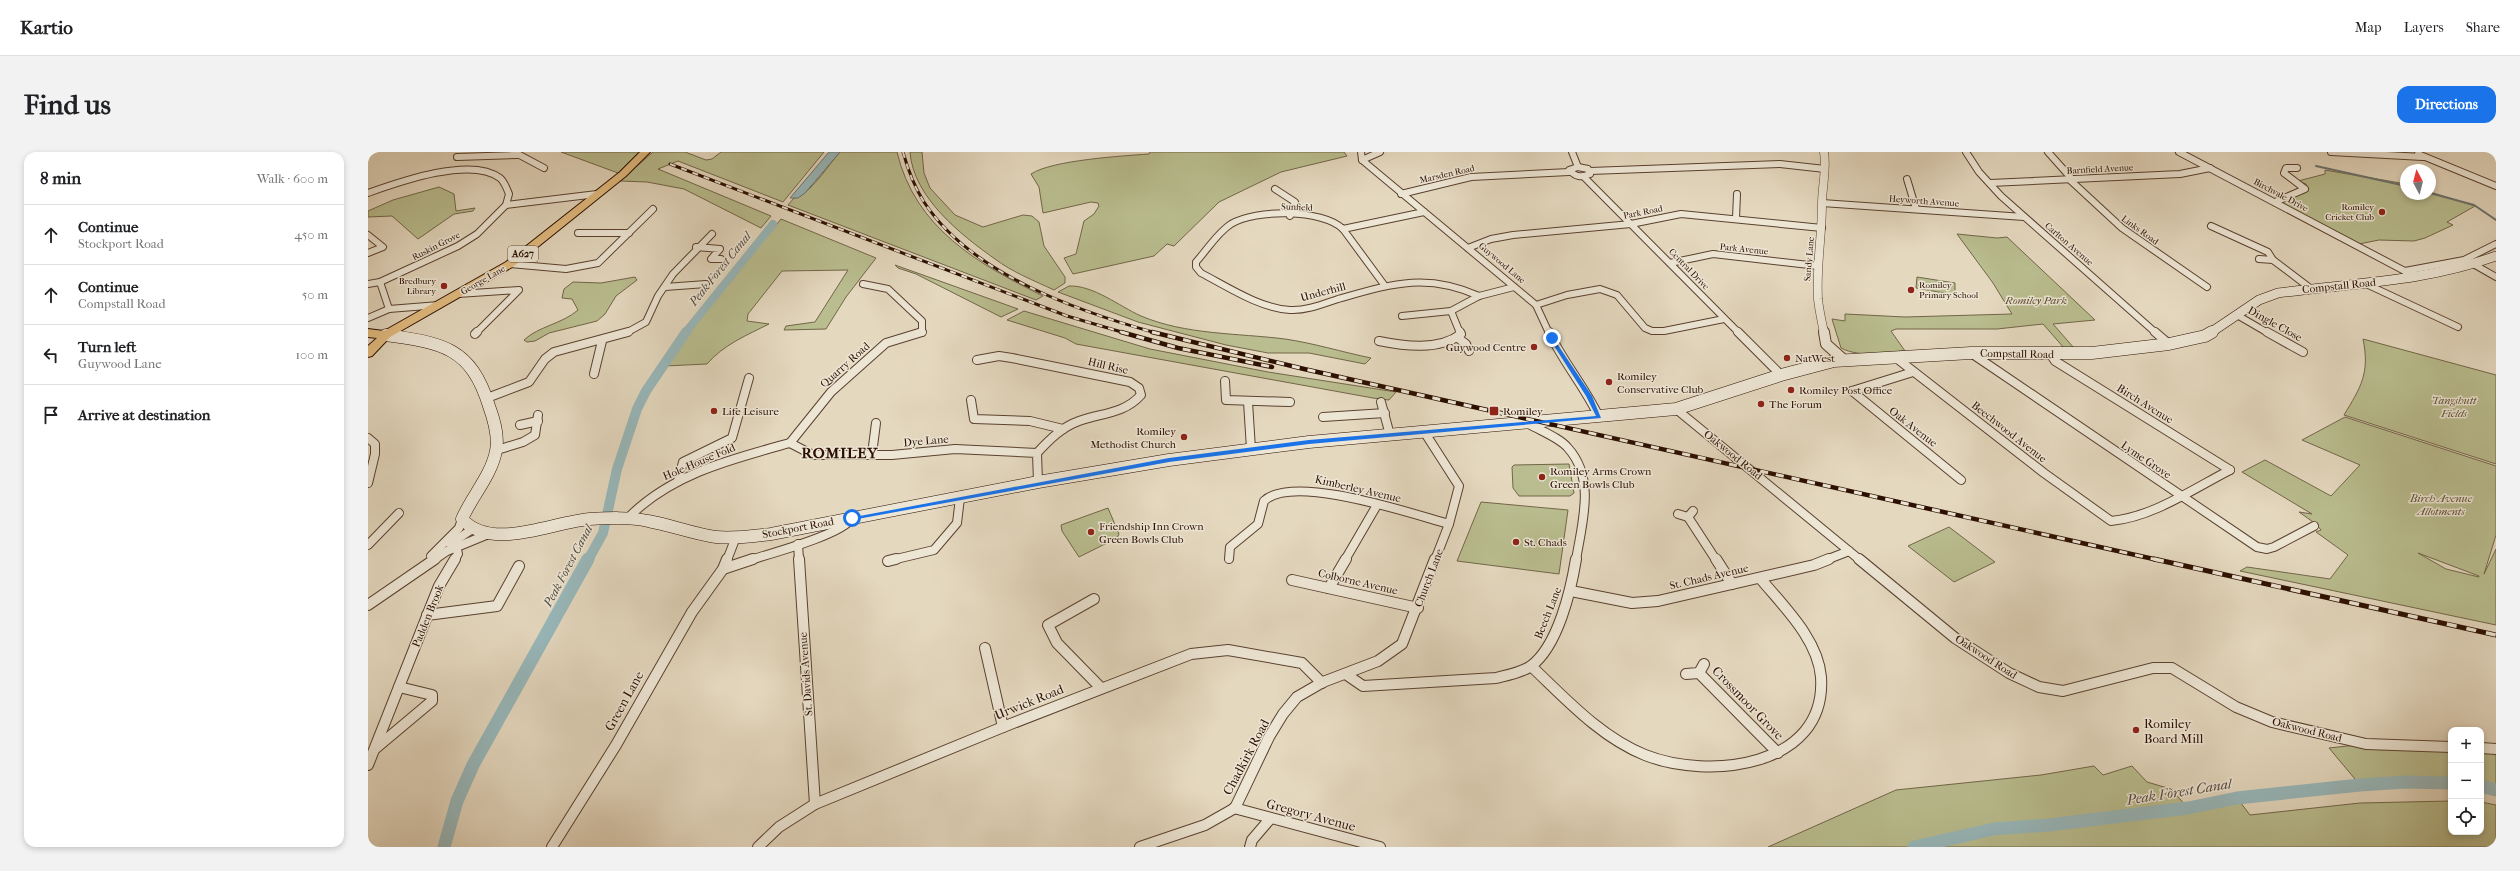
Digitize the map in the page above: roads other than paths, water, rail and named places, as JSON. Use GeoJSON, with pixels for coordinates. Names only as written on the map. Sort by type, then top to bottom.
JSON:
{"type":"FeatureCollection","features":[{"type":"Feature","properties":{"kind":"main road","name":"George Lane"},"geometry":{"type":"LineString","coordinates":[[386,335],[510,264],[623,174],[645,152]]}},
{"type":"Feature","properties":{"kind":"main road","name":"Compstall Road"},"geometry":{"type":"LineString","coordinates":[[1529,424],[1676,409],[1781,375],[1821,364],[1844,360],[1971,353],[2051,355],[2104,353],[2169,344],[2205,336],[2259,300],[2278,293],[2310,288],[2416,277],[2475,265],[2496,256]]}},
{"type":"Feature","properties":{"kind":"main road"},"geometry":{"type":"LineString","coordinates":[[368,333],[442,345],[460,354],[474,371],[487,398],[496,434],[497,450],[464,515],[466,527],[471,530]]}},
{"type":"Feature","properties":{"kind":"main road","name":"A627"},"geometry":{"type":"LineString","coordinates":[[368,353],[386,335]]}},
{"type":"Feature","properties":{"kind":"main road","name":"Stockport Road"},"geometry":{"type":"LineString","coordinates":[[471,530],[486,535],[511,534],[585,520],[623,519],[716,537],[736,538],[771,534],[1038,482],[1169,460],[1251,449],[1390,435],[1529,424]]}},
{"type":"Feature","properties":{"kind":"street"},"geometry":{"type":"LineString","coordinates":[[1361,152],[1362,160],[1380,152]]}},
{"type":"Feature","properties":{"kind":"street"},"geometry":{"type":"LineString","coordinates":[[1572,152],[1578,167]]}},
{"type":"Feature","properties":{"kind":"street","name":"Sandy Lane"},"geometry":{"type":"LineString","coordinates":[[1824,152],[1825,169],[1822,203],[1822,228],[1818,266],[1818,300],[1826,344],[1844,360]]}},
{"type":"Feature","properties":{"kind":"street","name":"Carlton Avenue"},"geometry":{"type":"LineString","coordinates":[[1966,152],[1979,172],[2024,217],[2169,344]]}},
{"type":"Feature","properties":{"kind":"street","name":"Links Road"},"geometry":{"type":"LineString","coordinates":[[2048,152],[2070,179],[2122,228],[2207,287]]}},
{"type":"Feature","properties":{"kind":"street","name":"Birchvale Drive"},"geometry":{"type":"LineString","coordinates":[[2179,152],[2416,277]]}},
{"type":"Feature","properties":{"kind":"street"},"geometry":{"type":"LineString","coordinates":[[2331,152],[2423,156]]}},
{"type":"Feature","properties":{"kind":"street"},"geometry":{"type":"LineString","coordinates":[[2414,152],[2496,186]]}},
{"type":"Feature","properties":{"kind":"street"},"geometry":{"type":"LineString","coordinates":[[447,172],[458,155],[515,154],[544,168]]}},
{"type":"Feature","properties":{"kind":"street","name":"Guywood Lane"},"geometry":{"type":"LineString","coordinates":[[1362,160],[1536,305],[1558,351],[1589,396],[1599,417]]}},
{"type":"Feature","properties":{"kind":"street"},"geometry":{"type":"LineString","coordinates":[[1590,171],[1590,174],[1584,176],[1575,176],[1569,172],[1571,169],[1578,167],[1590,171],[1780,164],[1825,169]]}},
{"type":"Feature","properties":{"kind":"street","name":"Barnfield Avenue"},"geometry":{"type":"LineString","coordinates":[[1990,183],[2180,174],[2210,168]]}},
{"type":"Feature","properties":{"kind":"street"},"geometry":{"type":"LineString","coordinates":[[2275,202],[2304,189],[2284,173],[2286,168],[2297,168]]}},
{"type":"Feature","properties":{"kind":"street"},"geometry":{"type":"LineString","coordinates":[[368,193],[421,176],[447,172],[487,173],[500,178],[509,194],[506,205],[597,194]]}},
{"type":"Feature","properties":{"kind":"street","name":"Marsden Road"},"geometry":{"type":"LineString","coordinates":[[1401,194],[1471,177],[1569,172]]}},
{"type":"Feature","properties":{"kind":"street","name":"Central Drive"},"geometry":{"type":"LineString","coordinates":[[1584,176],[1781,375]]}},
{"type":"Feature","properties":{"kind":"street"},"geometry":{"type":"LineString","coordinates":[[1907,179],[1916,209]]}},
{"type":"Feature","properties":{"kind":"street"},"geometry":{"type":"LineString","coordinates":[[1275,189],[1295,202],[1290,216]]}},
{"type":"Feature","properties":{"kind":"street"},"geometry":{"type":"LineString","coordinates":[[1736,218],[1737,194]]}},
{"type":"Feature","properties":{"kind":"street","name":"Heyworth Avenue"},"geometry":{"type":"LineString","coordinates":[[1822,203],[2024,217]]}},
{"type":"Feature","properties":{"kind":"street","name":"Ruskin Grove"},"geometry":{"type":"LineString","coordinates":[[368,284],[380,282],[458,246],[477,234],[506,205]]}},
{"type":"Feature","properties":{"kind":"street"},"geometry":{"type":"LineString","coordinates":[[510,264],[541,265],[566,271],[589,267],[598,263],[653,209]]}},
{"type":"Feature","properties":{"kind":"street"},"geometry":{"type":"LineString","coordinates":[[1385,286],[1343,229],[1424,212]]}},
{"type":"Feature","properties":{"kind":"street","name":"Park Road"},"geometry":{"type":"LineString","coordinates":[[1468,248],[1491,239],[1513,235],[1631,224],[1681,214],[1736,218],[1822,228]]}},
{"type":"Feature","properties":{"kind":"street","name":"Sunfield"},"geometry":{"type":"LineString","coordinates":[[1201,273],[1196,267],[1196,262],[1231,224],[1244,218],[1255,216],[1321,217],[1331,220],[1343,229]]}},
{"type":"Feature","properties":{"kind":"street"},"geometry":{"type":"LineString","coordinates":[[2210,226],[2268,252],[2272,260],[2279,267],[2310,288]]}},
{"type":"Feature","properties":{"kind":"street"},"geometry":{"type":"LineString","coordinates":[[578,232],[629,233]]}},
{"type":"Feature","properties":{"kind":"street"},"geometry":{"type":"LineString","coordinates":[[487,398],[529,382],[545,359],[554,352],[566,347],[602,341],[625,333],[646,322],[653,303],[665,287],[669,276],[712,234]]}},
{"type":"Feature","properties":{"kind":"street"},"geometry":{"type":"LineString","coordinates":[[368,235],[383,247],[368,253]]}},
{"type":"Feature","properties":{"kind":"street"},"geometry":{"type":"LineString","coordinates":[[2405,271],[2464,260],[2496,244]]}},
{"type":"Feature","properties":{"kind":"street"},"geometry":{"type":"LineString","coordinates":[[696,248],[720,248],[711,259],[721,259]]}},
{"type":"Feature","properties":{"kind":"street","name":"Park Avenue"},"geometry":{"type":"LineString","coordinates":[[1670,263],[1713,254],[1818,266]]}},
{"type":"Feature","properties":{"kind":"street"},"geometry":{"type":"LineString","coordinates":[[2259,259],[2272,260]]}},
{"type":"Feature","properties":{"kind":"street"},"geometry":{"type":"LineString","coordinates":[[2475,265],[2496,277]]}},
{"type":"Feature","properties":{"kind":"street","name":"Underhill"},"geometry":{"type":"LineString","coordinates":[[1201,273],[1282,310],[1302,309],[1408,281],[1443,281],[1456,284],[1479,296]]}},
{"type":"Feature","properties":{"kind":"street"},"geometry":{"type":"LineString","coordinates":[[380,282],[389,309]]}},
{"type":"Feature","properties":{"kind":"street"},"geometry":{"type":"LineString","coordinates":[[2364,283],[2458,328]]}},
{"type":"Feature","properties":{"kind":"street"},"geometry":{"type":"LineString","coordinates":[[665,287],[706,284]]}},
{"type":"Feature","properties":{"kind":"street","name":"Quarry Road"},"geometry":{"type":"LineString","coordinates":[[790,443],[831,392],[886,343],[922,333],[922,321],[888,290],[863,284]]}},
{"type":"Feature","properties":{"kind":"street"},"geometry":{"type":"LineString","coordinates":[[1402,316],[1451,311],[1462,307],[1479,296],[1514,287]]}},
{"type":"Feature","properties":{"kind":"street"},"geometry":{"type":"LineString","coordinates":[[1536,305],[1567,295],[1600,289],[1617,295],[1645,328],[1652,331],[1664,331],[1724,319]]}},
{"type":"Feature","properties":{"kind":"street"},"geometry":{"type":"LineString","coordinates":[[458,294],[519,290],[475,334]]}},
{"type":"Feature","properties":{"kind":"street"},"geometry":{"type":"LineString","coordinates":[[368,318],[389,309],[439,305]]}},
{"type":"Feature","properties":{"kind":"street"},"geometry":{"type":"LineString","coordinates":[[1451,311],[1461,334],[1458,338]]}},
{"type":"Feature","properties":{"kind":"street","name":"Dingle Close"},"geometry":{"type":"LineString","coordinates":[[2237,315],[2302,352]]}},
{"type":"Feature","properties":{"kind":"street"},"geometry":{"type":"LineString","coordinates":[[1379,341],[1408,347],[1458,338],[1466,344],[1469,351]]}},
{"type":"Feature","properties":{"kind":"street"},"geometry":{"type":"LineString","coordinates":[[594,374],[602,341]]}},
{"type":"Feature","properties":{"kind":"street","name":"Lyme Grove"},"geometry":{"type":"LineString","coordinates":[[1971,353],[2178,495],[2257,547],[2267,550],[2314,526]]}},
{"type":"Feature","properties":{"kind":"street","name":"Birch Avenue"},"geometry":{"type":"LineString","coordinates":[[2051,355],[2055,361],[2230,470],[2178,495]]}},
{"type":"Feature","properties":{"kind":"street","name":"Hill Rise"},"geometry":{"type":"LineString","coordinates":[[977,360],[999,356],[1012,358],[1123,380],[1139,388],[1141,395],[1136,402],[1125,408],[1080,421],[1063,429],[1048,440],[1038,454]]}},
{"type":"Feature","properties":{"kind":"street","name":"Beechwood Avenue"},"geometry":{"type":"LineString","coordinates":[[1895,357],[2111,521],[2120,522],[2178,495]]}},
{"type":"Feature","properties":{"kind":"street","name":"Oak Avenue"},"geometry":{"type":"LineString","coordinates":[[1913,372],[1852,391],[1960,480]]}},
{"type":"Feature","properties":{"kind":"street"},"geometry":{"type":"LineString","coordinates":[[678,481],[683,462],[732,438],[749,378]]}},
{"type":"Feature","properties":{"kind":"street"},"geometry":{"type":"LineString","coordinates":[[1225,381],[1226,400],[1248,402],[1290,402]]}},
{"type":"Feature","properties":{"kind":"street"},"geometry":{"type":"LineString","coordinates":[[971,400],[974,419],[1034,420],[1048,423],[1063,429]]}},
{"type":"Feature","properties":{"kind":"street"},"geometry":{"type":"LineString","coordinates":[[1248,402],[1251,449]]}},
{"type":"Feature","properties":{"kind":"street"},"geometry":{"type":"LineString","coordinates":[[1381,402],[1390,435]]}},
{"type":"Feature","properties":{"kind":"street","name":"Oakwood Road"},"geometry":{"type":"LineString","coordinates":[[1676,409],[1955,638],[2009,673],[2039,687],[2063,691],[2153,668],[2172,668],[2236,707],[2272,722],[2320,735],[2366,744],[2448,747]]}},
{"type":"Feature","properties":{"kind":"street"},"geometry":{"type":"LineString","coordinates":[[1323,416],[1385,413]]}},
{"type":"Feature","properties":{"kind":"street"},"geometry":{"type":"LineString","coordinates":[[497,450],[523,442],[534,435],[538,418],[520,425]]}},
{"type":"Feature","properties":{"kind":"street"},"geometry":{"type":"LineString","coordinates":[[872,454],[876,423]]}},
{"type":"Feature","properties":{"kind":"street","name":"Beech Lane"},"geometry":{"type":"LineString","coordinates":[[1347,675],[1357,684],[1378,685],[1496,678],[1514,674],[1531,666],[1544,652],[1552,638],[1571,591],[1586,486],[1580,467],[1568,447],[1529,424]]}},
{"type":"Feature","properties":{"kind":"street","name":"Church Lane"},"geometry":{"type":"LineString","coordinates":[[1322,684],[1347,675],[1392,655],[1402,644],[1418,608],[1449,524],[1460,486],[1425,433]]}},
{"type":"Feature","properties":{"kind":"street"},"geometry":{"type":"LineString","coordinates":[[368,438],[375,444],[375,454],[368,483]]}},
{"type":"Feature","properties":{"kind":"street","name":"Dye Lane"},"geometry":{"type":"LineString","coordinates":[[790,443],[813,455],[872,454],[955,449],[1038,454]]}},
{"type":"Feature","properties":{"kind":"street","name":"Hole House Fold"},"geometry":{"type":"LineString","coordinates":[[623,519],[646,500],[678,481],[737,457],[790,443]]}},
{"type":"Feature","properties":{"kind":"street"},"geometry":{"type":"LineString","coordinates":[[1038,454],[1038,482]]}},
{"type":"Feature","properties":{"kind":"street","name":"Kimberley Avenue"},"geometry":{"type":"LineString","coordinates":[[1229,559],[1230,547],[1258,524],[1260,508],[1265,499],[1291,490],[1309,490],[1377,505],[1449,524]]}},
{"type":"Feature","properties":{"kind":"street"},"geometry":{"type":"LineString","coordinates":[[888,561],[934,550],[946,536],[956,528],[959,519],[960,498]]}},
{"type":"Feature","properties":{"kind":"street"},"geometry":{"type":"LineString","coordinates":[[1329,588],[1377,505]]}},
{"type":"Feature","properties":{"kind":"street"},"geometry":{"type":"LineString","coordinates":[[368,545],[399,513]]}},
{"type":"Feature","properties":{"kind":"street"},"geometry":{"type":"LineString","coordinates":[[1678,514],[1691,514],[1732,584]]}},
{"type":"Feature","properties":{"kind":"street"},"geometry":{"type":"LineString","coordinates":[[412,574],[459,528],[464,515]]}},
{"type":"Feature","properties":{"kind":"street"},"geometry":{"type":"LineString","coordinates":[[723,569],[834,532],[850,522],[852,518]]}},
{"type":"Feature","properties":{"kind":"street"},"geometry":{"type":"LineString","coordinates":[[429,558],[471,530]]}},
{"type":"Feature","properties":{"kind":"street"},"geometry":{"type":"LineString","coordinates":[[368,605],[412,574],[456,546],[486,535]]}},
{"type":"Feature","properties":{"kind":"street","name":"Green Lane"},"geometry":{"type":"LineString","coordinates":[[552,847],[616,745],[652,679],[692,612],[723,569],[736,538]]}},
{"type":"Feature","properties":{"kind":"street","name":"St. Davids Avenue"},"geometry":{"type":"LineString","coordinates":[[798,544],[815,804]]}},
{"type":"Feature","properties":{"kind":"street","name":"Padden Brook"},"geometry":{"type":"LineString","coordinates":[[368,765],[439,586],[458,554],[456,546]]}},
{"type":"Feature","properties":{"kind":"street","name":"St. Chads Avenue"},"geometry":{"type":"LineString","coordinates":[[1571,591],[1632,603],[1658,601],[1814,565],[1849,551]]}},
{"type":"Feature","properties":{"kind":"street"},"geometry":{"type":"LineString","coordinates":[[427,615],[497,606],[519,566]]}},
{"type":"Feature","properties":{"kind":"street"},"geometry":{"type":"LineString","coordinates":[[1531,666],[1611,737],[1644,755],[1665,761],[1704,766],[1735,765],[1778,753],[1796,742],[1814,719],[1821,695],[1821,678],[1812,650],[1760,578]]}},
{"type":"Feature","properties":{"kind":"street","name":"Colborne Avenue"},"geometry":{"type":"LineString","coordinates":[[1292,580],[1418,608]]}},
{"type":"Feature","properties":{"kind":"street"},"geometry":{"type":"LineString","coordinates":[[1094,599],[1048,625],[1057,643],[1101,688]]}},
{"type":"Feature","properties":{"kind":"street"},"geometry":{"type":"LineString","coordinates":[[985,648],[1003,727]]}},
{"type":"Feature","properties":{"kind":"street","name":"Urwick Road"},"geometry":{"type":"LineString","coordinates":[[758,847],[779,827],[815,804],[1003,727],[1191,654],[1228,650],[1302,664],[1322,684]]}},
{"type":"Feature","properties":{"kind":"street","name":"Crossmoor Grove"},"geometry":{"type":"LineString","coordinates":[[1686,674],[1701,668],[1778,753]]}},
{"type":"Feature","properties":{"kind":"street","name":"Chadkirk Road"},"geometry":{"type":"LineString","coordinates":[[1140,847],[1218,820],[1234,808],[1264,747],[1290,705],[1305,692],[1322,684]]}},
{"type":"Feature","properties":{"kind":"street","name":"Padden Brook"},"geometry":{"type":"LineString","coordinates":[[374,749],[432,701],[432,695],[399,687]]}},
{"type":"Feature","properties":{"kind":"street"},"geometry":{"type":"LineString","coordinates":[[2484,748],[2496,749]]}},
{"type":"Feature","properties":{"kind":"street","name":"Gregory Avenue"},"geometry":{"type":"LineString","coordinates":[[1234,808],[1270,819],[1380,847]]}},
{"type":"Feature","properties":{"kind":"street"},"geometry":{"type":"LineString","coordinates":[[1250,847],[1252,840],[1270,819]]}},
{"type":"Feature","properties":{"kind":"water"},"geometry":{"type":"Polygon","coordinates":[[[829,152],[840,152],[805,193],[798,198],[790,198],[829,152]]]}},
{"type":"Feature","properties":{"kind":"waterway"},"geometry":{"type":"LineString","coordinates":[[2316,166],[2400,185]]}},
{"type":"Feature","properties":{"kind":"waterway"},"geometry":{"type":"LineString","coordinates":[[2436,195],[2474,205],[2496,220]]}},
{"type":"Feature","properties":{"kind":"waterway","name":"Peak Forest Canal"},"geometry":{"type":"LineString","coordinates":[[685,333],[773,224]]}},
{"type":"Feature","properties":{"kind":"waterway","name":"Peak Forest Canal"},"geometry":{"type":"LineString","coordinates":[[588,560],[603,533],[617,469],[637,409],[646,391],[686,332]]}},
{"type":"Feature","properties":{"kind":"waterway","name":"Peak Forest Canal"},"geometry":{"type":"LineString","coordinates":[[444,847],[457,801],[473,765],[588,559]]}},
{"type":"Feature","properties":{"kind":"waterway","name":"Peak Forest Canal"},"geometry":{"type":"LineString","coordinates":[[1914,847],[1994,829],[2049,825],[2188,808],[2237,798],[2360,785],[2406,782],[2448,783]]}},
{"type":"Feature","properties":{"kind":"waterway","name":"Peak Forest Canal"},"geometry":{"type":"LineString","coordinates":[[2484,787],[2496,790]]}},
{"type":"Feature","properties":{"kind":"railway"},"geometry":{"type":"LineString","coordinates":[[903,152],[917,190],[924,202],[944,227],[969,250],[997,269],[1060,301],[1125,324],[1155,333]]}},
{"type":"Feature","properties":{"kind":"railway"},"geometry":{"type":"LineString","coordinates":[[670,164],[1067,316],[1125,333]]}},
{"type":"Feature","properties":{"kind":"railway"},"geometry":{"type":"LineString","coordinates":[[1121,332],[1178,348],[1272,367]]}},
{"type":"Feature","properties":{"kind":"railway"},"geometry":{"type":"LineString","coordinates":[[1155,333],[1304,369],[2158,560]]}},
{"type":"Feature","properties":{"kind":"railway"},"geometry":{"type":"LineString","coordinates":[[2154,559],[2496,635]]}},
{"type":"Feature","properties":{"kind":"place","name":"Romiley Cricket Club"},"geometry":{"type":"Point","coordinates":[2382,212]}},
{"type":"Feature","properties":{"kind":"place","name":"Bredbury Library"},"geometry":{"type":"Point","coordinates":[444,286]}},
{"type":"Feature","properties":{"kind":"place","name":"Romiley Primary School"},"geometry":{"type":"Point","coordinates":[1911,290]}},
{"type":"Feature","properties":{"kind":"place","name":"Guywood Centre"},"geometry":{"type":"Point","coordinates":[1534,347]}},
{"type":"Feature","properties":{"kind":"place","name":"NatWest"},"geometry":{"type":"Point","coordinates":[1787,358]}},
{"type":"Feature","properties":{"kind":"place","name":"Romiley Conservative Club"},"geometry":{"type":"Point","coordinates":[1609,382]}},
{"type":"Feature","properties":{"kind":"place","name":"Romiley Post Office"},"geometry":{"type":"Point","coordinates":[1791,390]}},
{"type":"Feature","properties":{"kind":"place","name":"The Forum"},"geometry":{"type":"Point","coordinates":[1761,404]}},
{"type":"Feature","properties":{"kind":"place","name":"Life Leisure"},"geometry":{"type":"Point","coordinates":[714,411]}},
{"type":"Feature","properties":{"kind":"place","name":"Romiley"},"geometry":{"type":"Point","coordinates":[1494,411]}},
{"type":"Feature","properties":{"kind":"place","name":"Romiley Methodist Church"},"geometry":{"type":"Point","coordinates":[1184,437]}},
{"type":"Feature","properties":{"kind":"place","name":"Romiley Arms Crown Green Bowls Club"},"geometry":{"type":"Point","coordinates":[1542,477]}},
{"type":"Feature","properties":{"kind":"place","name":"Friendship Inn Crown Green Bowls Club"},"geometry":{"type":"Point","coordinates":[1091,532]}},
{"type":"Feature","properties":{"kind":"place","name":"St. Chads"},"geometry":{"type":"Point","coordinates":[1516,542]}},
{"type":"Feature","properties":{"kind":"place","name":"Romiley Board Mill"},"geometry":{"type":"Point","coordinates":[2136,730]}},
{"type":"Feature","properties":{"kind":"district","name":"ROMILEY"},"geometry":{"type":"Point","coordinates":[840,453]}},
{"type":"Feature","properties":{"kind":"park label","name":"Romiley Park"},"geometry":{"type":"Point","coordinates":[2036,300]}},
{"type":"Feature","properties":{"kind":"park label","name":"Tangshutt Fields"},"geometry":{"type":"Point","coordinates":[2454,406]}},
{"type":"Feature","properties":{"kind":"park label","name":"Birch Avenue Allotments"},"geometry":{"type":"Point","coordinates":[2441,504]}}]}
